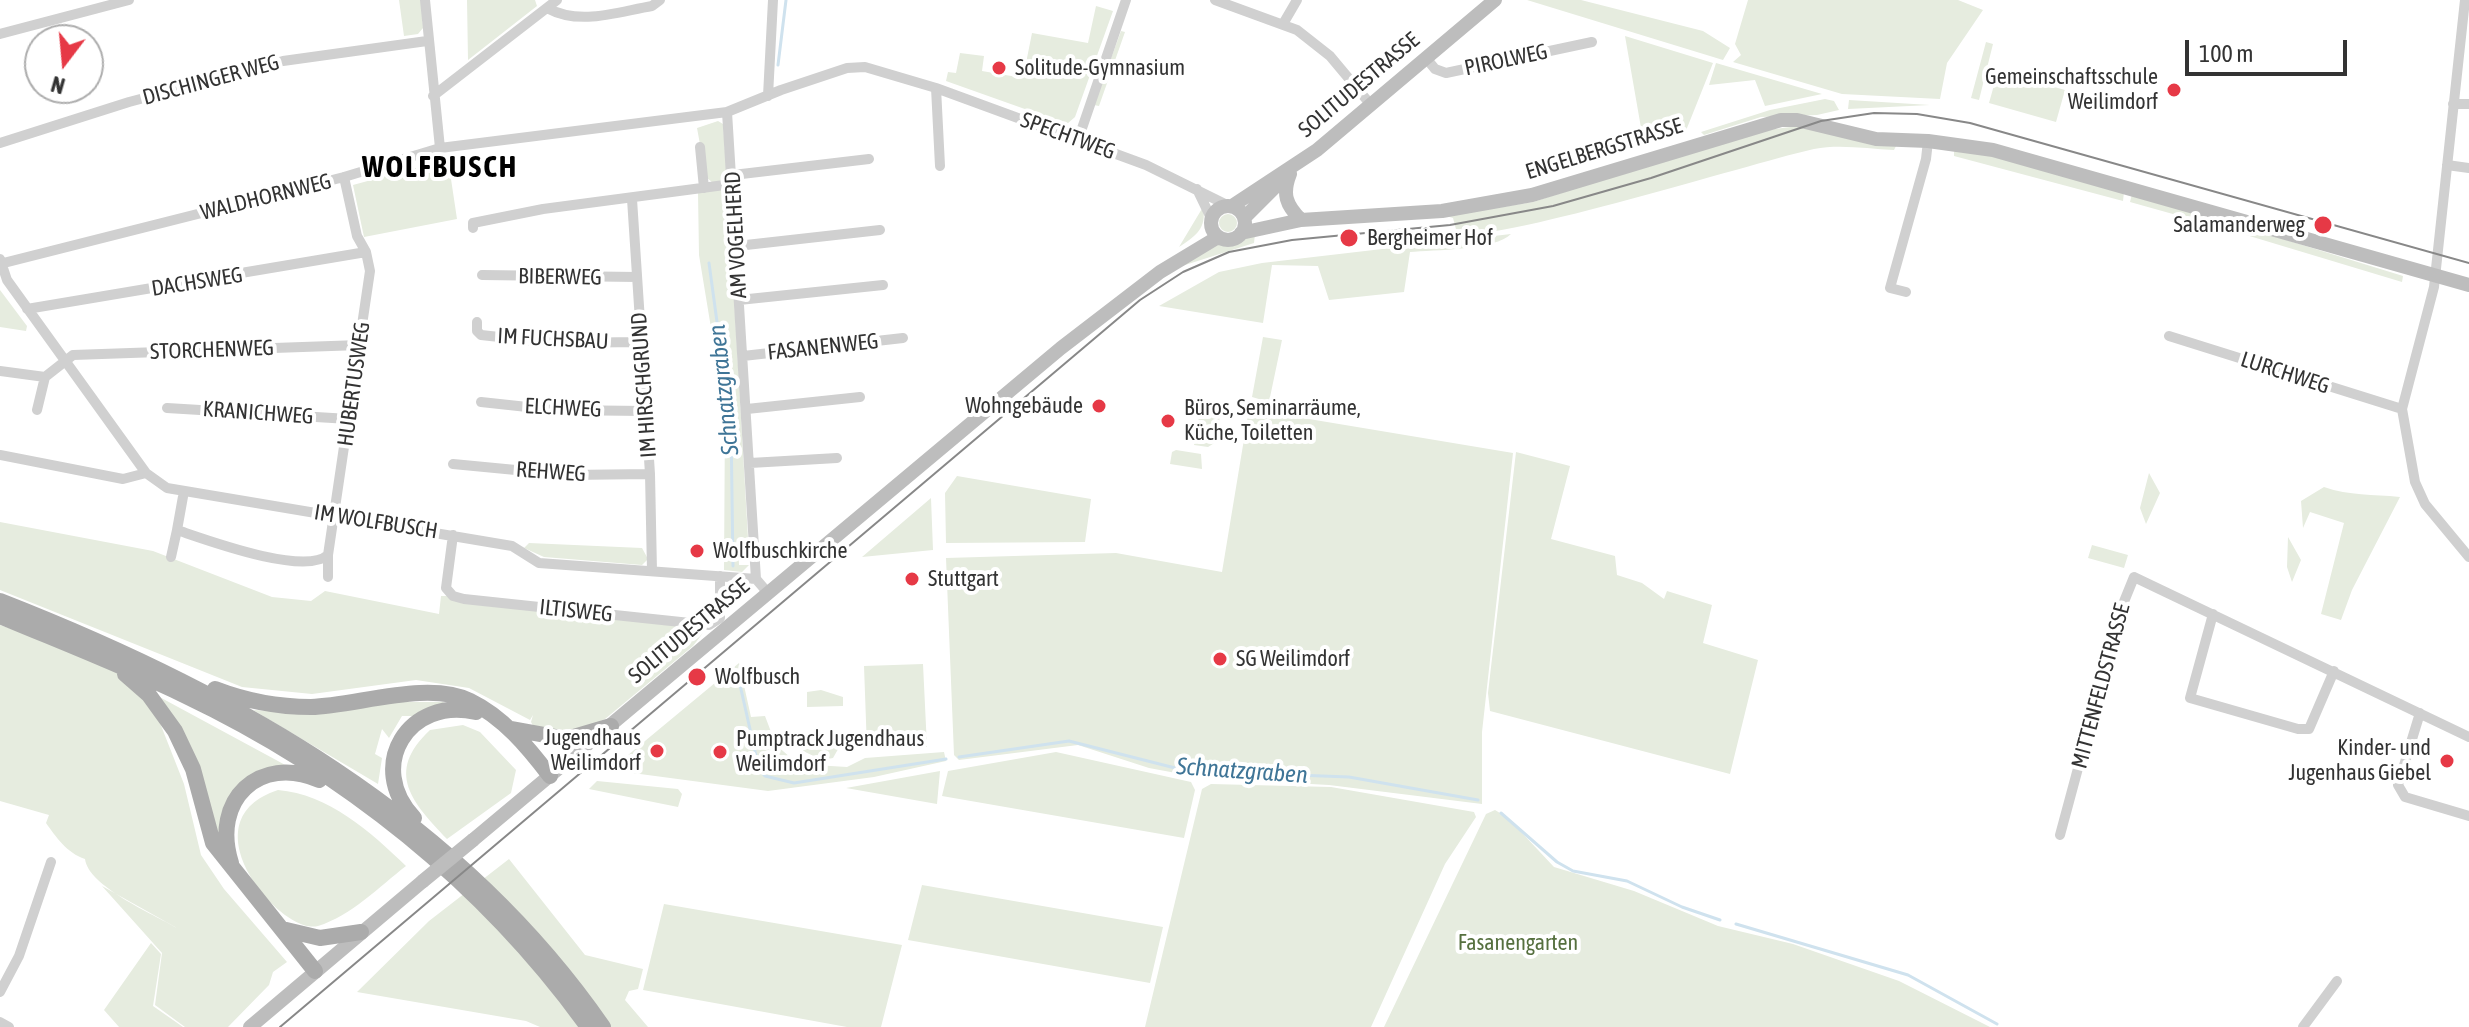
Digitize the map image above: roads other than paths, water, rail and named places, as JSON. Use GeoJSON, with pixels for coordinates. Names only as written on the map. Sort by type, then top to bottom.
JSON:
{"type":"FeatureCollection","features":[{"type":"Feature","properties":{"kind":"main road","name":"SOLITUDESTRASSE"},"geometry":{"type":"LineString","coordinates":[[250,1027],[1047,359],[1214,227],[1218,209],[1230,206],[1290,170],[1495,0]]}},
{"type":"Feature","properties":{"kind":"main road","name":"ENGELBERGSTRASSE"},"geometry":{"type":"LineString","coordinates":[[1214,227],[1231,240],[1243,223],[1442,211],[1532,195],[1781,120],[1797,120],[1876,139],[1969,145],[2053,166],[2469,285]]}},
{"type":"Feature","properties":{"kind":"main road","name":"SOLITUDESTRASSE"},"geometry":{"type":"LineString","coordinates":[[1243,223],[1290,170]]}},
{"type":"Feature","properties":{"kind":"main road"},"geometry":{"type":"LineString","coordinates":[[1290,170],[1285,195],[1295,220]]}},
{"type":"Feature","properties":{"kind":"main road"},"geometry":{"type":"LineString","coordinates":[[1230,206],[1243,223]]}},
{"type":"Feature","properties":{"kind":"main road"},"geometry":{"type":"LineString","coordinates":[[0,601],[188,684],[336,768],[425,834],[526,930],[603,1027]]}},
{"type":"Feature","properties":{"kind":"main road"},"geometry":{"type":"LineString","coordinates":[[0,616],[186,696],[334,781],[421,847],[479,898],[541,965],[588,1027]]}},
{"type":"Feature","properties":{"kind":"main road"},"geometry":{"type":"LineString","coordinates":[[115,664],[149,695],[175,731],[193,769],[213,843],[315,971]]}},
{"type":"Feature","properties":{"kind":"main road"},"geometry":{"type":"LineString","coordinates":[[188,684],[208,686],[241,699],[288,706],[323,706],[407,696],[468,699],[510,729],[550,776]]}},
{"type":"Feature","properties":{"kind":"main road"},"geometry":{"type":"LineString","coordinates":[[425,834],[396,790],[393,768],[398,744],[410,728],[429,714],[461,708],[494,716]]}},
{"type":"Feature","properties":{"kind":"main road"},"geometry":{"type":"LineString","coordinates":[[510,729],[567,739],[611,726]]}},
{"type":"Feature","properties":{"kind":"main road"},"geometry":{"type":"LineString","coordinates":[[235,872],[227,850],[226,824],[244,789],[254,780],[280,772],[293,771],[334,781]]}},
{"type":"Feature","properties":{"kind":"main road"},"geometry":{"type":"LineString","coordinates":[[280,929],[320,938],[361,932]]}},
{"type":"Feature","properties":{"kind":"street"},"geometry":{"type":"LineString","coordinates":[[0,34],[129,0]]}},
{"type":"Feature","properties":{"kind":"street"},"geometry":{"type":"LineString","coordinates":[[425,0],[440,148]]}},
{"type":"Feature","properties":{"kind":"street"},"geometry":{"type":"LineString","coordinates":[[433,96],[557,0]]}},
{"type":"Feature","properties":{"kind":"street"},"geometry":{"type":"LineString","coordinates":[[547,8],[560,15],[582,18],[652,6],[660,0]]}},
{"type":"Feature","properties":{"kind":"street"},"geometry":{"type":"LineString","coordinates":[[768,96],[773,0]]}},
{"type":"Feature","properties":{"kind":"street"},"geometry":{"type":"LineString","coordinates":[[1078,140],[1126,0]]}},
{"type":"Feature","properties":{"kind":"street"},"geometry":{"type":"LineString","coordinates":[[1215,0],[1297,30],[1330,56],[1371,105]]}},
{"type":"Feature","properties":{"kind":"street"},"geometry":{"type":"LineString","coordinates":[[1283,24],[1297,0]]}},
{"type":"Feature","properties":{"kind":"street"},"geometry":{"type":"LineString","coordinates":[[2465,0],[2464,47],[2453,104],[2434,276],[2402,409],[2415,482],[2425,504],[2469,557]]}},
{"type":"Feature","properties":{"kind":"street","name":"DISCHINGER WEG"},"geometry":{"type":"LineString","coordinates":[[0,143],[129,102],[283,61],[427,41]]}},
{"type":"Feature","properties":{"kind":"street","name":"PIROLWEG"},"geometry":{"type":"LineString","coordinates":[[1426,58],[1435,69],[1446,73],[1592,42]]}},
{"type":"Feature","properties":{"kind":"street","name":"SPECHTWEG"},"geometry":{"type":"LineString","coordinates":[[768,96],[847,68],[865,67],[936,88],[1146,165],[1230,206]]}},
{"type":"Feature","properties":{"kind":"street"},"geometry":{"type":"LineString","coordinates":[[936,88],[940,166]]}},
{"type":"Feature","properties":{"kind":"street","name":"WALDHORNWEG"},"geometry":{"type":"LineString","coordinates":[[1,262],[344,177],[440,148],[727,112],[768,96]]}},
{"type":"Feature","properties":{"kind":"street"},"geometry":{"type":"LineString","coordinates":[[2453,104],[2469,104]]}},
{"type":"Feature","properties":{"kind":"street","name":"AM VOGELHERD"},"geometry":{"type":"LineString","coordinates":[[727,112],[756,579]]}},
{"type":"Feature","properties":{"kind":"street"},"geometry":{"type":"LineString","coordinates":[[1906,292],[1890,288],[1926,159],[1928,141]]}},
{"type":"Feature","properties":{"kind":"street"},"geometry":{"type":"LineString","coordinates":[[700,147],[704,188]]}},
{"type":"Feature","properties":{"kind":"street"},"geometry":{"type":"LineString","coordinates":[[473,228],[473,223],[543,209],[704,188],[732,180],[869,159]]}},
{"type":"Feature","properties":{"kind":"street"},"geometry":{"type":"LineString","coordinates":[[2447,165],[2469,168]]}},
{"type":"Feature","properties":{"kind":"street","name":"HUBERTUSWEG"},"geometry":{"type":"LineString","coordinates":[[328,577],[328,555],[370,271],[366,252],[357,236],[344,177]]}},
{"type":"Feature","properties":{"kind":"street"},"geometry":{"type":"LineString","coordinates":[[1197,189],[1214,227]]}},
{"type":"Feature","properties":{"kind":"street","name":"IM HIRSCHGRUND"},"geometry":{"type":"LineString","coordinates":[[632,199],[650,474],[652,571]]}},
{"type":"Feature","properties":{"kind":"street"},"geometry":{"type":"LineString","coordinates":[[737,246],[880,230]]}},
{"type":"Feature","properties":{"kind":"street","name":"DACHSWEG"},"geometry":{"type":"LineString","coordinates":[[27,309],[366,252]]}},
{"type":"Feature","properties":{"kind":"street"},"geometry":{"type":"LineString","coordinates":[[0,455],[123,479],[146,473],[7,280],[1,262]]}},
{"type":"Feature","properties":{"kind":"street","name":"BIBERWEG"},"geometry":{"type":"LineString","coordinates":[[482,275],[637,277]]}},
{"type":"Feature","properties":{"kind":"street"},"geometry":{"type":"LineString","coordinates":[[739,300],[883,285]]}},
{"type":"Feature","properties":{"kind":"street","name":"IM FUCHSBAU"},"geometry":{"type":"LineString","coordinates":[[477,322],[477,331],[481,335],[554,343],[640,342]]}},
{"type":"Feature","properties":{"kind":"street","name":"LURCHWEG"},"geometry":{"type":"LineString","coordinates":[[2169,336],[2402,409]]}},
{"type":"Feature","properties":{"kind":"street","name":"FASANENWEG"},"geometry":{"type":"LineString","coordinates":[[743,356],[903,338]]}},
{"type":"Feature","properties":{"kind":"street","name":"STORCHENWEG"},"geometry":{"type":"LineString","coordinates":[[64,360],[73,355],[360,345]]}},
{"type":"Feature","properties":{"kind":"street"},"geometry":{"type":"LineString","coordinates":[[37,410],[45,377],[64,360]]}},
{"type":"Feature","properties":{"kind":"street"},"geometry":{"type":"LineString","coordinates":[[0,371],[45,377]]}},
{"type":"Feature","properties":{"kind":"street"},"geometry":{"type":"LineString","coordinates":[[747,409],[860,397]]}},
{"type":"Feature","properties":{"kind":"street","name":"ELCHWEG"},"geometry":{"type":"LineString","coordinates":[[481,402],[555,410],[645,411]]}},
{"type":"Feature","properties":{"kind":"street","name":"KRANICHWEG"},"geometry":{"type":"LineString","coordinates":[[167,408],[349,419]]}},
{"type":"Feature","properties":{"kind":"street"},"geometry":{"type":"LineString","coordinates":[[750,463],[837,458]]}},
{"type":"Feature","properties":{"kind":"street","name":"REHWEG"},"geometry":{"type":"LineString","coordinates":[[453,464],[568,475],[650,474]]}},
{"type":"Feature","properties":{"kind":"street","name":"IM WOLFBUSCH"},"geometry":{"type":"LineString","coordinates":[[146,473],[158,484],[184,491],[512,546],[539,563],[756,579]]}},
{"type":"Feature","properties":{"kind":"street"},"geometry":{"type":"LineString","coordinates":[[171,557],[184,491]]}},
{"type":"Feature","properties":{"kind":"street"},"geometry":{"type":"LineString","coordinates":[[177,530],[271,556],[313,562],[328,555]]}},
{"type":"Feature","properties":{"kind":"street","name":"ILTISWEG"},"geometry":{"type":"LineString","coordinates":[[453,535],[446,588],[453,596],[703,625],[717,622],[720,576]]}},
{"type":"Feature","properties":{"kind":"street","name":"MITTENFELDSTRASSE"},"geometry":{"type":"LineString","coordinates":[[2060,835],[2121,609],[2134,577],[2469,737]]}},
{"type":"Feature","properties":{"kind":"street"},"geometry":{"type":"LineString","coordinates":[[756,579],[768,593]]}},
{"type":"Feature","properties":{"kind":"street"},"geometry":{"type":"LineString","coordinates":[[2213,614],[2190,698],[2298,729],[2309,729],[2334,671]]}},
{"type":"Feature","properties":{"kind":"street"},"geometry":{"type":"LineString","coordinates":[[2420,713],[2398,785],[2399,792],[2405,797],[2469,816]]}},
{"type":"Feature","properties":{"kind":"street"},"geometry":{"type":"LineString","coordinates":[[0,992],[19,956],[51,862]]}},
{"type":"Feature","properties":{"kind":"street"},"geometry":{"type":"LineString","coordinates":[[2303,1027],[2337,981]]}},
{"type":"Feature","properties":{"kind":"street"},"geometry":{"type":"LineString","coordinates":[[0,1022],[9,1027]]}},
{"type":"Feature","properties":{"kind":"waterway","name":"Schnatzgraben"},"geometry":{"type":"LineString","coordinates":[[778,65],[786,0]]}},
{"type":"Feature","properties":{"kind":"waterway","name":"Schnatzgraben"},"geometry":{"type":"LineString","coordinates":[[709,263],[731,425],[733,566]]}},
{"type":"Feature","properties":{"kind":"waterway","name":"Schnatzgraben"},"geometry":{"type":"LineString","coordinates":[[738,676],[759,769],[765,776],[794,783],[946,759]]}},
{"type":"Feature","properties":{"kind":"waterway","name":"Schnatzgraben"},"geometry":{"type":"LineString","coordinates":[[959,757],[1069,741],[1187,771],[1349,777],[1478,800]]}},
{"type":"Feature","properties":{"kind":"waterway","name":"Schnatzgraben"},"geometry":{"type":"LineString","coordinates":[[1501,813],[1557,862],[1573,871],[1627,881],[1682,907],[1720,920]]}},
{"type":"Feature","properties":{"kind":"waterway","name":"Schnatzgraben"},"geometry":{"type":"LineString","coordinates":[[1736,924],[1908,975],[1997,1024]]}},
{"type":"Feature","properties":{"kind":"tram line"},"geometry":{"type":"LineString","coordinates":[[280,1027],[1140,300],[1183,272],[1229,252],[1292,240],[1450,225],[1553,206],[1651,178],[1821,121],[1874,113],[1917,114],[1970,123],[2469,263]]}},
{"type":"Feature","properties":{"kind":"place","name":"Solitude-Gymnasium"},"geometry":{"type":"Point","coordinates":[999,68]}},
{"type":"Feature","properties":{"kind":"place","name":"Gemeinschaftsschule Weilimdorf"},"geometry":{"type":"Point","coordinates":[2174,90]}},
{"type":"Feature","properties":{"kind":"place","name":"Salamanderweg"},"geometry":{"type":"Point","coordinates":[2323,225]}},
{"type":"Feature","properties":{"kind":"place","name":"Bergheimer Hof"},"geometry":{"type":"Point","coordinates":[1349,238]}},
{"type":"Feature","properties":{"kind":"place","name":"Wohngebäude"},"geometry":{"type":"Point","coordinates":[1099,406]}},
{"type":"Feature","properties":{"kind":"place","name":"Büros, Seminarräume, Küche, Toiletten"},"geometry":{"type":"Point","coordinates":[1168,421]}},
{"type":"Feature","properties":{"kind":"place","name":"Wolfbuschkirche"},"geometry":{"type":"Point","coordinates":[697,551]}},
{"type":"Feature","properties":{"kind":"place","name":"Stuttgart"},"geometry":{"type":"Point","coordinates":[912,579]}},
{"type":"Feature","properties":{"kind":"place","name":"SG Weilimdorf"},"geometry":{"type":"Point","coordinates":[1220,659]}},
{"type":"Feature","properties":{"kind":"place","name":"Wolfbusch"},"geometry":{"type":"Point","coordinates":[697,677]}},
{"type":"Feature","properties":{"kind":"place","name":"Jugendhaus Weilimdorf"},"geometry":{"type":"Point","coordinates":[657,751]}},
{"type":"Feature","properties":{"kind":"place","name":"Pumptrack Jugendhaus Weilimdorf"},"geometry":{"type":"Point","coordinates":[720,752]}},
{"type":"Feature","properties":{"kind":"place","name":"Kinder- und Jugenhaus Giebel"},"geometry":{"type":"Point","coordinates":[2447,761]}},
{"type":"Feature","properties":{"kind":"district","name":"WOLFBUSCH"},"geometry":{"type":"Point","coordinates":[440,168]}},
{"type":"Feature","properties":{"kind":"park label","name":"Fasanengarten"},"geometry":{"type":"Point","coordinates":[1518,943]}}]}
